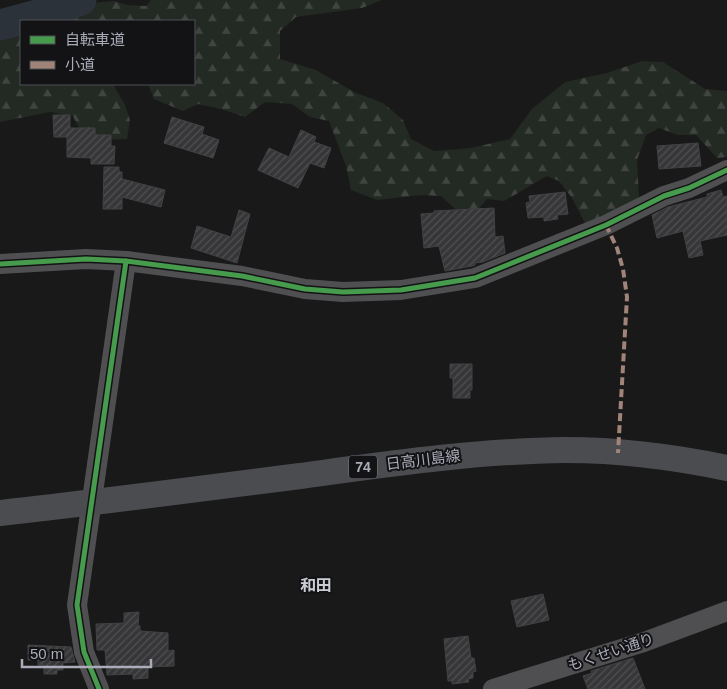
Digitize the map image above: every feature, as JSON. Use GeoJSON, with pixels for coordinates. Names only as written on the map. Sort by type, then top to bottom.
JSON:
{"type":"FeatureCollection","features":[{"type":"Feature","properties":{"kind":"main road","name":"日高川島線"},"geometry":{"type":"LineString","coordinates":[[0,513],[438,458],[502,452],[568,450],[642,454],[727,468]]}},
{"type":"Feature","properties":{"kind":"street"},"geometry":{"type":"LineString","coordinates":[[0,264],[86,259],[126,261],[242,276],[304,289],[362,291],[401,290],[433,286],[475,278],[606,225],[664,196],[689,188],[727,170]]}},
{"type":"Feature","properties":{"kind":"street"},"geometry":{"type":"LineString","coordinates":[[99,689],[84,652],[77,605],[126,261]]}},
{"type":"Feature","properties":{"kind":"street","name":"もくせい通り"},"geometry":{"type":"LineString","coordinates":[[493,689],[644,642],[727,611]]}},
{"type":"Feature","properties":{"kind":"green space"},"geometry":{"type":"Polygon","coordinates":[[[151,0],[382,0],[362,8],[296,17],[280,31],[280,59],[316,70],[354,92],[383,103],[403,120],[411,139],[434,151],[471,148],[510,139],[532,109],[565,82],[607,73],[642,61],[663,62],[705,89],[727,91],[727,157],[717,158],[696,135],[678,135],[659,128],[646,135],[637,160],[639,197],[631,208],[586,225],[572,198],[559,181],[547,176],[504,201],[487,199],[478,210],[455,209],[441,196],[421,195],[377,200],[351,190],[346,166],[329,121],[310,117],[292,104],[265,102],[245,117],[198,104],[183,111],[154,99],[149,87],[150,85],[195,85],[195,20],[43,20],[89,3],[114,1],[127,5],[146,6],[151,0]]]}},
{"type":"Feature","properties":{"kind":"green space"},"geometry":{"type":"Polygon","coordinates":[[[0,15],[20,23],[20,85],[114,85],[125,105],[130,120],[127,139],[94,140],[79,128],[73,116],[50,112],[0,122],[0,15]]]}},
{"type":"Feature","properties":{"kind":"building"},"geometry":{"type":"Polygon","coordinates":[[[53,115],[70,115],[70,128],[95,128],[95,135],[111,135],[111,146],[115,146],[114,164],[91,164],[91,158],[67,157],[67,137],[54,137],[53,115]]]}},
{"type":"Feature","properties":{"kind":"building"},"geometry":{"type":"Polygon","coordinates":[[[172,117],[204,127],[202,134],[219,140],[213,158],[164,143],[172,117]]]}},
{"type":"Feature","properties":{"kind":"building"},"geometry":{"type":"Polygon","coordinates":[[[301,130],[316,137],[314,142],[331,148],[324,168],[310,163],[298,188],[258,170],[269,148],[289,157],[301,130]]]}},
{"type":"Feature","properties":{"kind":"building"},"geometry":{"type":"Polygon","coordinates":[[[698,143],[701,166],[659,169],[657,146],[698,143]]]}},
{"type":"Feature","properties":{"kind":"building"},"geometry":{"type":"Polygon","coordinates":[[[104,167],[119,167],[119,172],[122,172],[122,179],[165,190],[161,207],[122,197],[122,209],[103,209],[104,167]]]}},
{"type":"Feature","properties":{"kind":"building"},"geometry":{"type":"Polygon","coordinates":[[[721,190],[723,197],[727,196],[727,235],[700,241],[703,255],[689,258],[683,231],[657,238],[652,215],[668,207],[707,197],[707,194],[721,190]]]}},
{"type":"Feature","properties":{"kind":"building"},"geometry":{"type":"Polygon","coordinates":[[[565,192],[568,214],[557,215],[558,219],[544,221],[544,217],[528,218],[526,203],[530,202],[529,196],[565,192]]]}},
{"type":"Feature","properties":{"kind":"building"},"geometry":{"type":"Polygon","coordinates":[[[494,208],[495,237],[503,236],[505,253],[483,262],[475,263],[472,266],[445,271],[439,246],[424,248],[421,214],[434,213],[434,211],[494,208]]]}},
{"type":"Feature","properties":{"kind":"building"},"geometry":{"type":"Polygon","coordinates":[[[239,210],[250,214],[237,263],[191,248],[197,226],[231,237],[239,210]]]}},
{"type":"Feature","properties":{"kind":"building"},"geometry":{"type":"Polygon","coordinates":[[[450,364],[472,364],[472,390],[470,390],[470,398],[453,398],[453,378],[450,378],[450,364]]]}},
{"type":"Feature","properties":{"kind":"building"},"geometry":{"type":"Polygon","coordinates":[[[543,594],[549,620],[517,627],[511,601],[543,594]]]}},
{"type":"Feature","properties":{"kind":"building"},"geometry":{"type":"Polygon","coordinates":[[[139,612],[138,626],[140,626],[140,631],[168,633],[168,651],[174,650],[174,666],[148,667],[148,678],[133,679],[133,674],[107,675],[105,650],[97,650],[96,624],[124,623],[124,613],[139,612]]]}},
{"type":"Feature","properties":{"kind":"building"},"geometry":{"type":"Polygon","coordinates":[[[468,636],[471,658],[474,658],[476,671],[473,672],[473,678],[468,679],[469,682],[452,684],[452,681],[448,681],[444,639],[468,636]]]}},
{"type":"Feature","properties":{"kind":"building"},"geometry":{"type":"Polygon","coordinates":[[[28,645],[71,647],[75,662],[63,663],[63,670],[57,670],[57,674],[44,674],[44,665],[38,665],[38,660],[28,660],[28,645]]]}},
{"type":"Feature","properties":{"kind":"building"},"geometry":{"type":"Polygon","coordinates":[[[633,658],[645,689],[588,689],[583,676],[592,673],[591,671],[633,658]]]}},
{"type":"Feature","properties":{"kind":"waterway"},"geometry":{"type":"LineString","coordinates":[[0,25],[52,11],[81,0]]}},
{"type":"Feature","properties":{"kind":"marked path"},"geometry":{"type":"LineString","coordinates":[[606,225],[617,248],[623,269],[627,297],[618,453]]}},
{"type":"Feature","properties":{"kind":"cycle path"},"geometry":{"type":"LineString","coordinates":[[0,264],[86,259],[126,261],[242,276],[305,289],[343,292],[401,290],[475,278],[606,225],[664,196],[689,188],[727,170]]}},
{"type":"Feature","properties":{"kind":"cycle path"},"geometry":{"type":"LineString","coordinates":[[99,689],[84,652],[77,605],[126,261]]}},
{"type":"Feature","properties":{"kind":"district","name":"和田"},"geometry":{"type":"Point","coordinates":[316,585]}}]}
